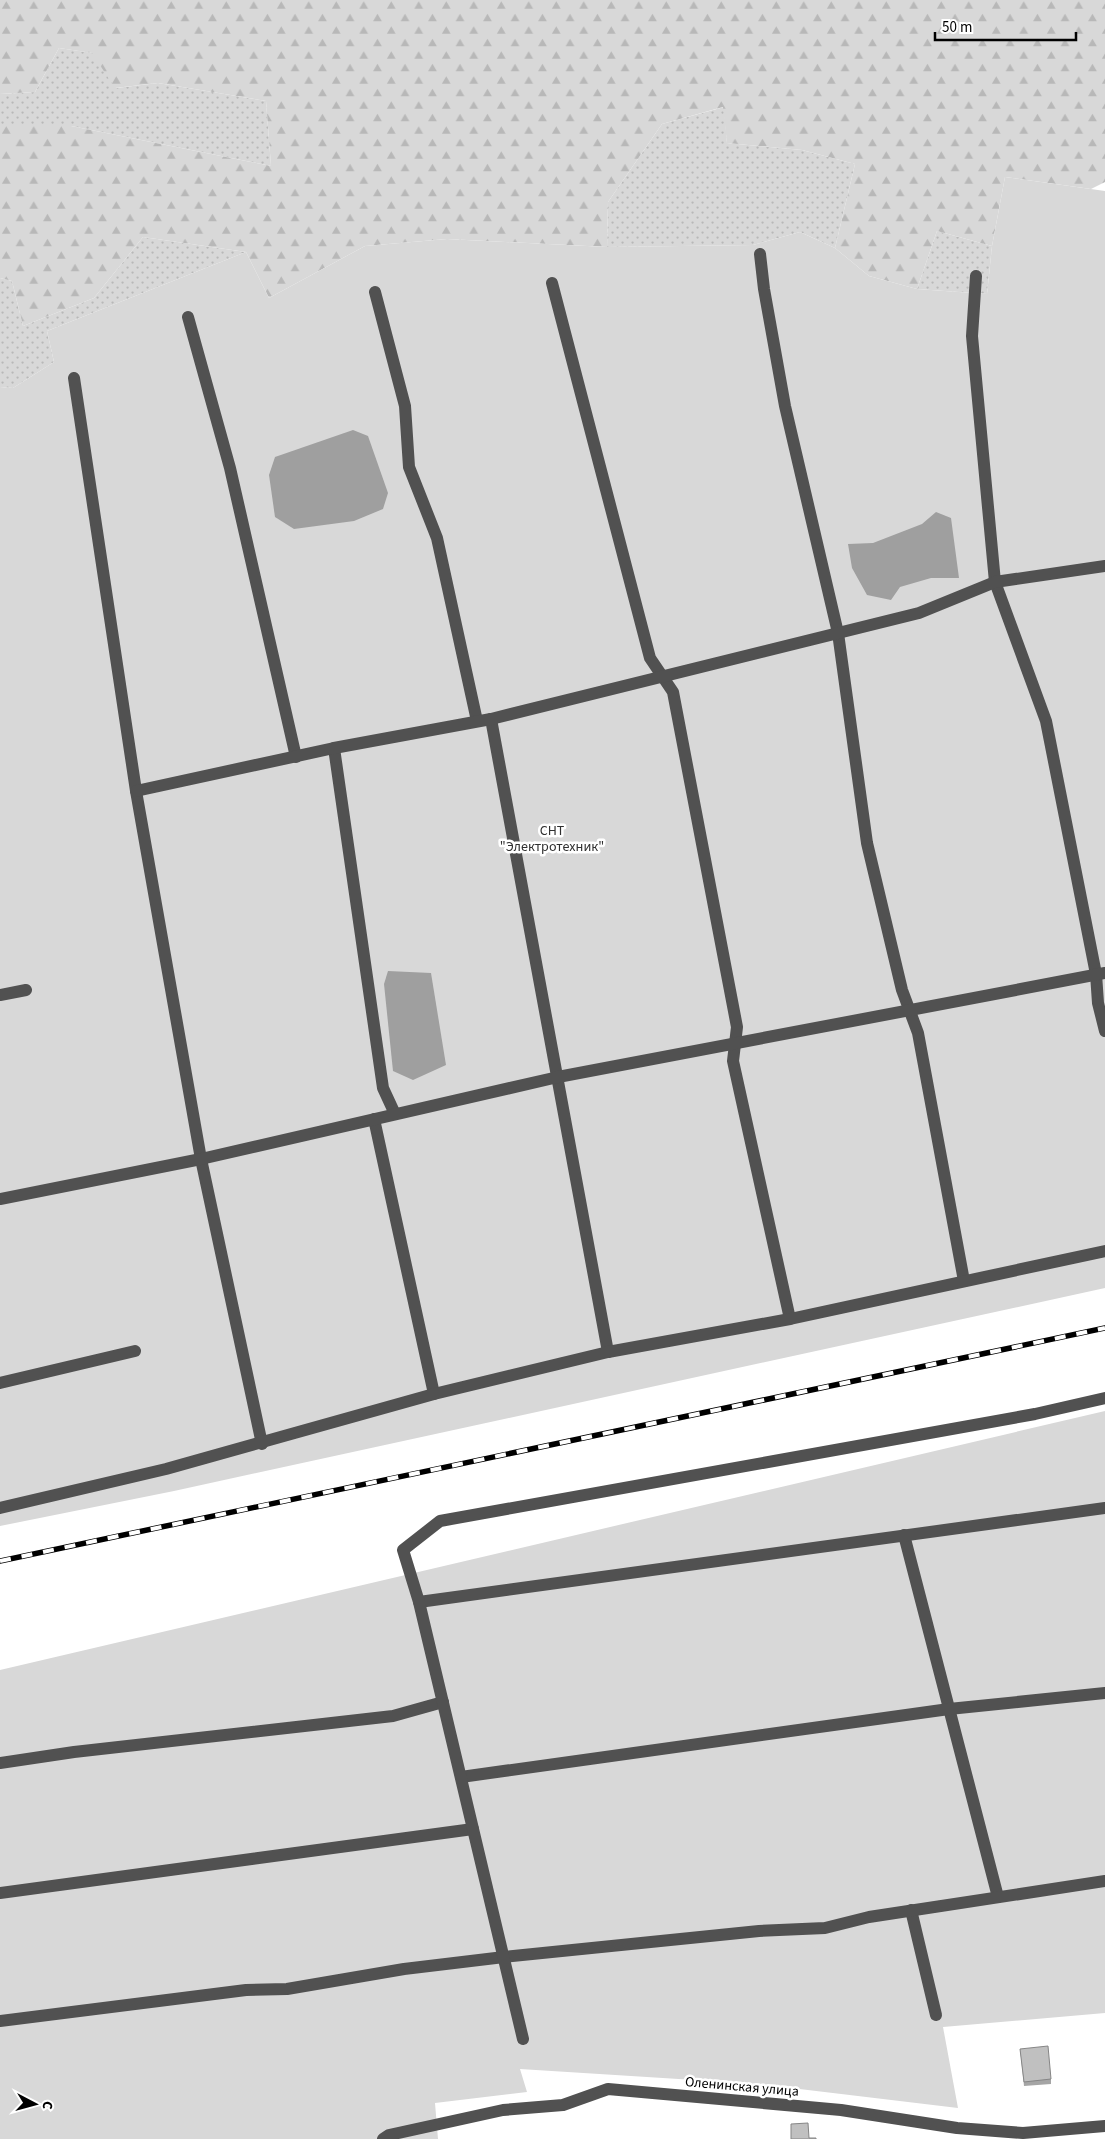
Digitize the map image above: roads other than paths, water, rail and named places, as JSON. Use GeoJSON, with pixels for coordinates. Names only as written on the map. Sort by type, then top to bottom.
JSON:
{"type":"FeatureCollection","features":[{"type":"Feature","properties":{"kind":"street"},"geometry":{"type":"LineString","coordinates":[[760,254],[764,289],[785,406],[838,633],[867,843],[902,990],[918,1033],[964,1281]]}},
{"type":"Feature","properties":{"kind":"street"},"geometry":{"type":"LineString","coordinates":[[976,276],[972,336],[995,582],[1046,721],[1100,974],[1098,1003],[1105,1031]]}},
{"type":"Feature","properties":{"kind":"street"},"geometry":{"type":"LineString","coordinates":[[552,283],[650,658],[673,692],[737,1027],[733,1061],[790,1319]]}},
{"type":"Feature","properties":{"kind":"street"},"geometry":{"type":"LineString","coordinates":[[375,292],[405,406],[409,467],[437,538],[477,721]]}},
{"type":"Feature","properties":{"kind":"street"},"geometry":{"type":"LineString","coordinates":[[188,317],[230,468],[296,757]]}},
{"type":"Feature","properties":{"kind":"street"},"geometry":{"type":"LineString","coordinates":[[74,378],[136,791],[201,1158],[262,1444]]}},
{"type":"Feature","properties":{"kind":"street"},"geometry":{"type":"LineString","coordinates":[[136,791],[334,748],[491,719],[919,613],[995,582],[1105,566]]}},
{"type":"Feature","properties":{"kind":"street"},"geometry":{"type":"LineString","coordinates":[[491,719],[608,1352]]}},
{"type":"Feature","properties":{"kind":"street"},"geometry":{"type":"LineString","coordinates":[[334,748],[384,1088],[396,1114]]}},
{"type":"Feature","properties":{"kind":"street"},"geometry":{"type":"LineString","coordinates":[[0,1199],[201,1158],[558,1077],[1100,974]]}},
{"type":"Feature","properties":{"kind":"street"},"geometry":{"type":"LineString","coordinates":[[0,995],[26,990]]}},
{"type":"Feature","properties":{"kind":"street"},"geometry":{"type":"LineString","coordinates":[[374,1119],[434,1394]]}},
{"type":"Feature","properties":{"kind":"street"},"geometry":{"type":"LineString","coordinates":[[0,1508],[166,1469],[262,1444],[434,1394],[608,1352],[790,1319],[1105,1251]]}},
{"type":"Feature","properties":{"kind":"street"},"geometry":{"type":"LineString","coordinates":[[0,1383],[135,1351]]}},
{"type":"Feature","properties":{"kind":"street"},"geometry":{"type":"LineString","coordinates":[[523,2039],[419,1602],[403,1550],[440,1521],[1035,1414],[1105,1398]]}},
{"type":"Feature","properties":{"kind":"street"},"geometry":{"type":"LineString","coordinates":[[419,1602],[1105,1508]]}},
{"type":"Feature","properties":{"kind":"street"},"geometry":{"type":"LineString","coordinates":[[904,1535],[998,1897]]}},
{"type":"Feature","properties":{"kind":"street"},"geometry":{"type":"LineString","coordinates":[[461,1777],[949,1709],[1105,1693]]}},
{"type":"Feature","properties":{"kind":"street"},"geometry":{"type":"LineString","coordinates":[[0,1763],[74,1752],[393,1716],[443,1702]]}},
{"type":"Feature","properties":{"kind":"street"},"geometry":{"type":"LineString","coordinates":[[0,1893],[473,1829]]}},
{"type":"Feature","properties":{"kind":"street"},"geometry":{"type":"LineString","coordinates":[[0,2021],[246,1990],[287,1989],[404,1969],[504,1957],[760,1931],[824,1928],[869,1917],[1105,1881]]}},
{"type":"Feature","properties":{"kind":"street"},"geometry":{"type":"LineString","coordinates":[[911,1910],[936,2015]]}},
{"type":"Feature","properties":{"kind":"street","name":"Оленинская улица"},"geometry":{"type":"LineString","coordinates":[[382,2139],[389,2135],[503,2110],[563,2105],[608,2089],[840,2110],[957,2128],[1023,2133],[1105,2126]]}},
{"type":"Feature","properties":{"kind":"railway"},"geometry":{"type":"LineString","coordinates":[[0,1561],[1105,1328]]}},
{"type":"Feature","properties":{"kind":"park label","name":"СНТ \"Электротехник\""},"geometry":{"type":"Point","coordinates":[552,838]}}]}
